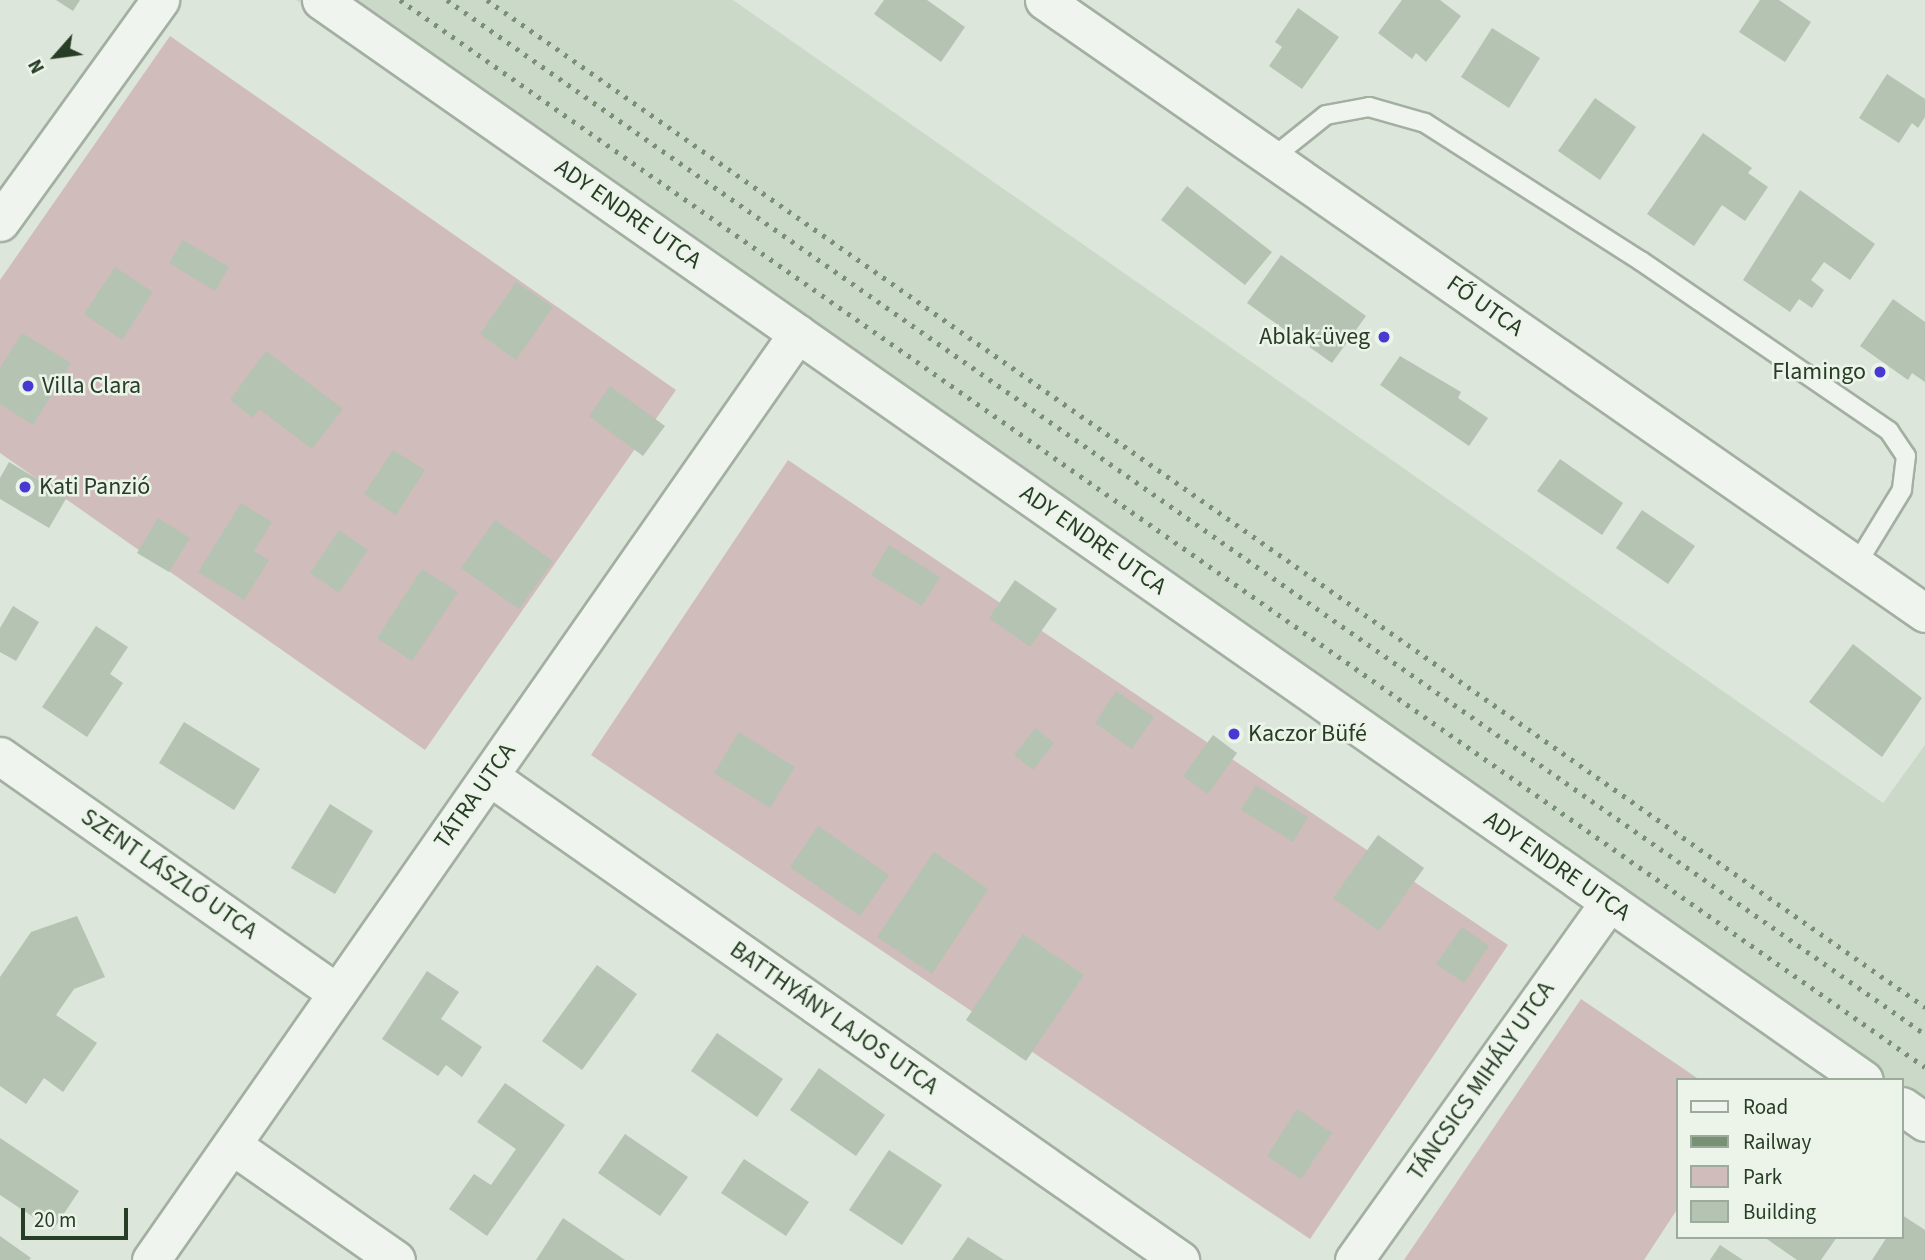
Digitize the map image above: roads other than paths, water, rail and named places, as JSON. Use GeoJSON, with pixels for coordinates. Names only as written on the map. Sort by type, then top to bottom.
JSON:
{"type":"FeatureCollection","features":[{"type":"Feature","properties":{"kind":"street"},"geometry":{"type":"LineString","coordinates":[[0,222],[160,0]]}},
{"type":"Feature","properties":{"kind":"street","name":"ADY ENDRE UTCA"},"geometry":{"type":"LineString","coordinates":[[321,0],[1861,1078]]}},
{"type":"Feature","properties":{"kind":"street","name":"FŐ UTCA"},"geometry":{"type":"LineString","coordinates":[[1044,0],[1925,613]]}},
{"type":"Feature","properties":{"kind":"street","name":"TÁTRA UTCA"},"geometry":{"type":"LineString","coordinates":[[151,1260],[798,333]]}},
{"type":"Feature","properties":{"kind":"street","name":"SZENT LÁSZLÓ UTCA"},"geometry":{"type":"LineString","coordinates":[[0,756],[337,993]]}},
{"type":"Feature","properties":{"kind":"street","name":"BATTHYÁNY LAJOS UTCA"},"geometry":{"type":"LineString","coordinates":[[489,776],[1180,1260]]}},
{"type":"Feature","properties":{"kind":"street","name":"TÁNCSICS MIHÁLY UTCA"},"geometry":{"type":"LineString","coordinates":[[1354,1260],[1609,902]]}},
{"type":"Feature","properties":{"kind":"street"},"geometry":{"type":"LineString","coordinates":[[1904,1107],[1925,1122]]}},
{"type":"Feature","properties":{"kind":"street"},"geometry":{"type":"LineString","coordinates":[[232,1145],[396,1260]]}},
{"type":"Feature","properties":{"kind":"lane"},"geometry":{"type":"LineString","coordinates":[[1271,159],[1326,115],[1369,107],[1425,123],[1641,261],[1889,431],[1906,456],[1902,490],[1856,565]]}},
{"type":"Feature","properties":{"kind":"railway"},"geometry":{"type":"LineString","coordinates":[[400,0],[1925,1067]]}},
{"type":"Feature","properties":{"kind":"railway"},"geometry":{"type":"LineString","coordinates":[[447,0],[1925,1034]]}},
{"type":"Feature","properties":{"kind":"railway"},"geometry":{"type":"LineString","coordinates":[[487,0],[1925,1007]]}},
{"type":"Feature","properties":{"kind":"place","name":"Ablak-üveg"},"geometry":{"type":"Point","coordinates":[1384,337]}},
{"type":"Feature","properties":{"kind":"place","name":"Flamingo"},"geometry":{"type":"Point","coordinates":[1880,372]}},
{"type":"Feature","properties":{"kind":"place","name":"Villa Clara"},"geometry":{"type":"Point","coordinates":[28,386]}},
{"type":"Feature","properties":{"kind":"place","name":"Kati Panzió"},"geometry":{"type":"Point","coordinates":[25,487]}},
{"type":"Feature","properties":{"kind":"place","name":"Kaczor Büfé"},"geometry":{"type":"Point","coordinates":[1234,734]}}]}
